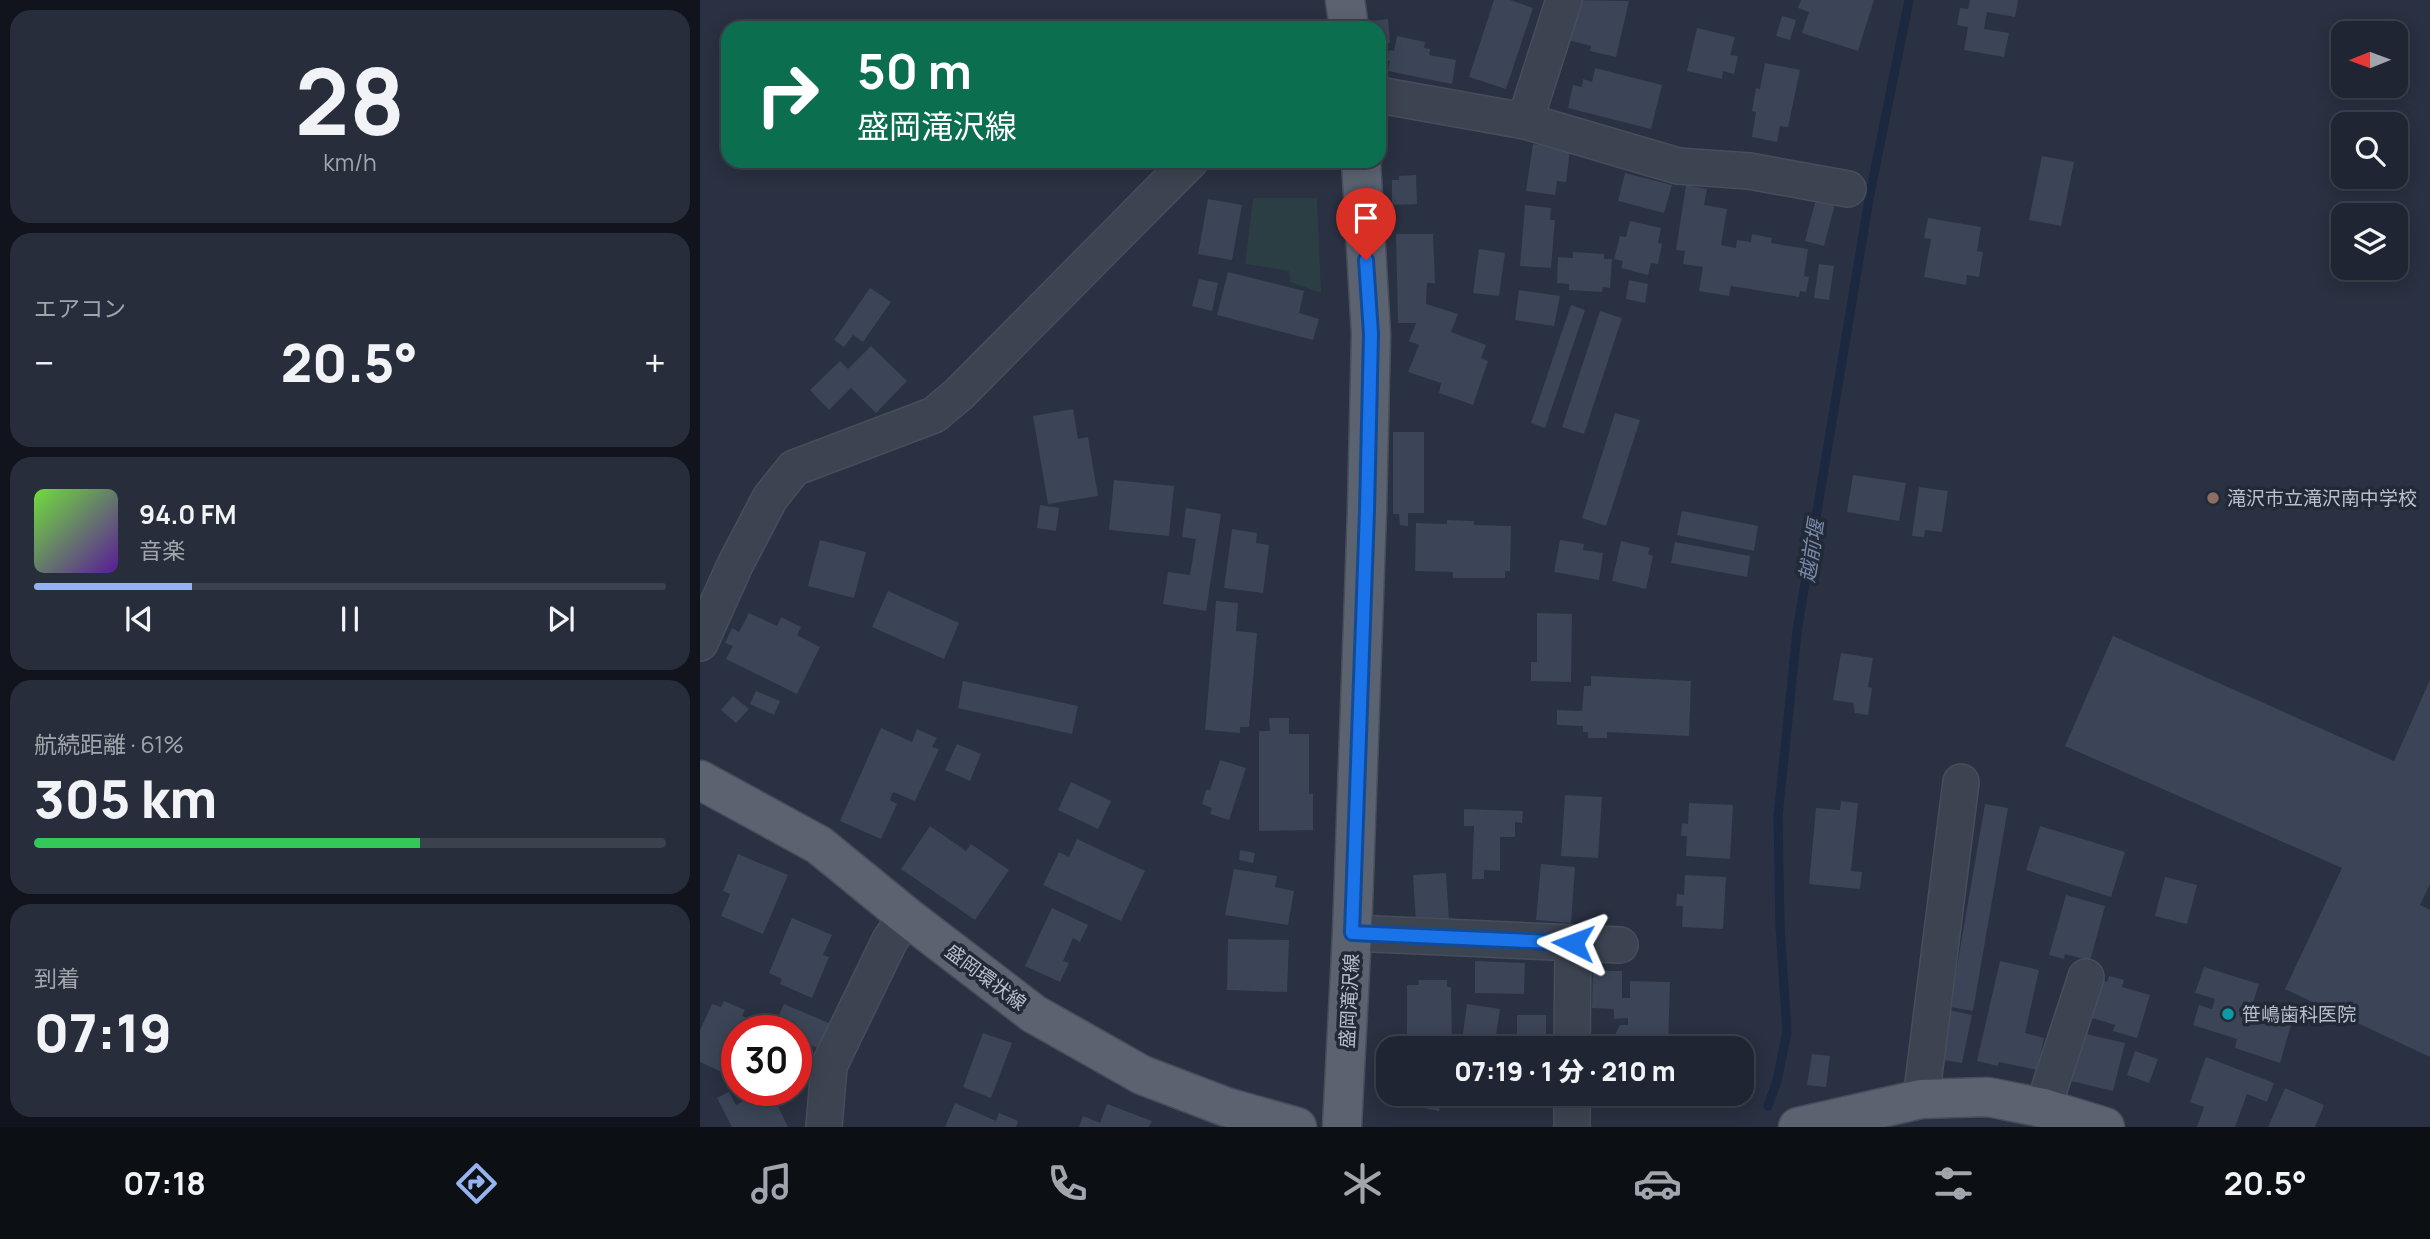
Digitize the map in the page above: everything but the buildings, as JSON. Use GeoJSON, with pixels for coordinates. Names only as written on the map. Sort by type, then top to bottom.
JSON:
{"type":"FeatureCollection","features":[{"type":"Feature","properties":{"kind":"main road"},"geometry":{"type":"LineString","coordinates":[[1345,0],[1348,21]]}},
{"type":"Feature","properties":{"kind":"main road","name":"盛岡滝沢線"},"geometry":{"type":"LineString","coordinates":[[1342,1127],[1367,524],[1371,334],[1361,168]]}},
{"type":"Feature","properties":{"kind":"main road","name":"盛岡環状線"},"geometry":{"type":"LineString","coordinates":[[700,780],[819,845],[905,916],[1034,1014],[1142,1075],[1226,1107],[1297,1127]]}},
{"type":"Feature","properties":{"kind":"main road"},"geometry":{"type":"LineString","coordinates":[[1798,1127],[1922,1099],[1988,1097],[2043,1108],[2105,1127]]}},
{"type":"Feature","properties":{"kind":"street"},"geometry":{"type":"LineString","coordinates":[[1525,121],[1564,0]]}},
{"type":"Feature","properties":{"kind":"street"},"geometry":{"type":"LineString","coordinates":[[1386,96],[1525,121],[1678,166],[1749,171],[1848,189]]}},
{"type":"Feature","properties":{"kind":"street"},"geometry":{"type":"LineString","coordinates":[[700,643],[735,565],[770,498],[794,468],[934,415],[960,394],[1183,168]]}},
{"type":"Feature","properties":{"kind":"street"},"geometry":{"type":"LineString","coordinates":[[1922,1099],[1961,782]]}},
{"type":"Feature","properties":{"kind":"street"},"geometry":{"type":"LineString","coordinates":[[824,1127],[830,1066],[890,940],[905,916]]}},
{"type":"Feature","properties":{"kind":"street"},"geometry":{"type":"LineString","coordinates":[[1352,933],[1620,945]]}},
{"type":"Feature","properties":{"kind":"street"},"geometry":{"type":"LineString","coordinates":[[1572,1036],[1573,943]]}},
{"type":"Feature","properties":{"kind":"street"},"geometry":{"type":"LineString","coordinates":[[2043,1108],[2086,977]]}},
{"type":"Feature","properties":{"kind":"street"},"geometry":{"type":"LineString","coordinates":[[1572,1106],[1572,1127]]}},
{"type":"Feature","properties":{"kind":"green space"},"geometry":{"type":"Polygon","coordinates":[[[1253,198],[1317,198],[1321,293],[1290,282],[1289,271],[1245,264],[1253,198]]]}},
{"type":"Feature","properties":{"kind":"waterway","name":"越前堰"},"geometry":{"type":"LineString","coordinates":[[1768,1106],[1777,1081],[1787,1032],[1780,927],[1778,816],[1797,632],[1870,194],[1909,0]]}},
{"type":"Feature","properties":{"kind":"place","name":"滝沢市立滝沢南中学校"},"geometry":{"type":"Point","coordinates":[2213,498]}},
{"type":"Feature","properties":{"kind":"place","name":"笹嶋歯科医院"},"geometry":{"type":"Point","coordinates":[2228,1014]}},
{"type":"Feature","properties":{"kind":"route"},"geometry":{"type":"LineString","coordinates":[[1366,260],[1371,334],[1352,933],[1573,943]]}}]}
